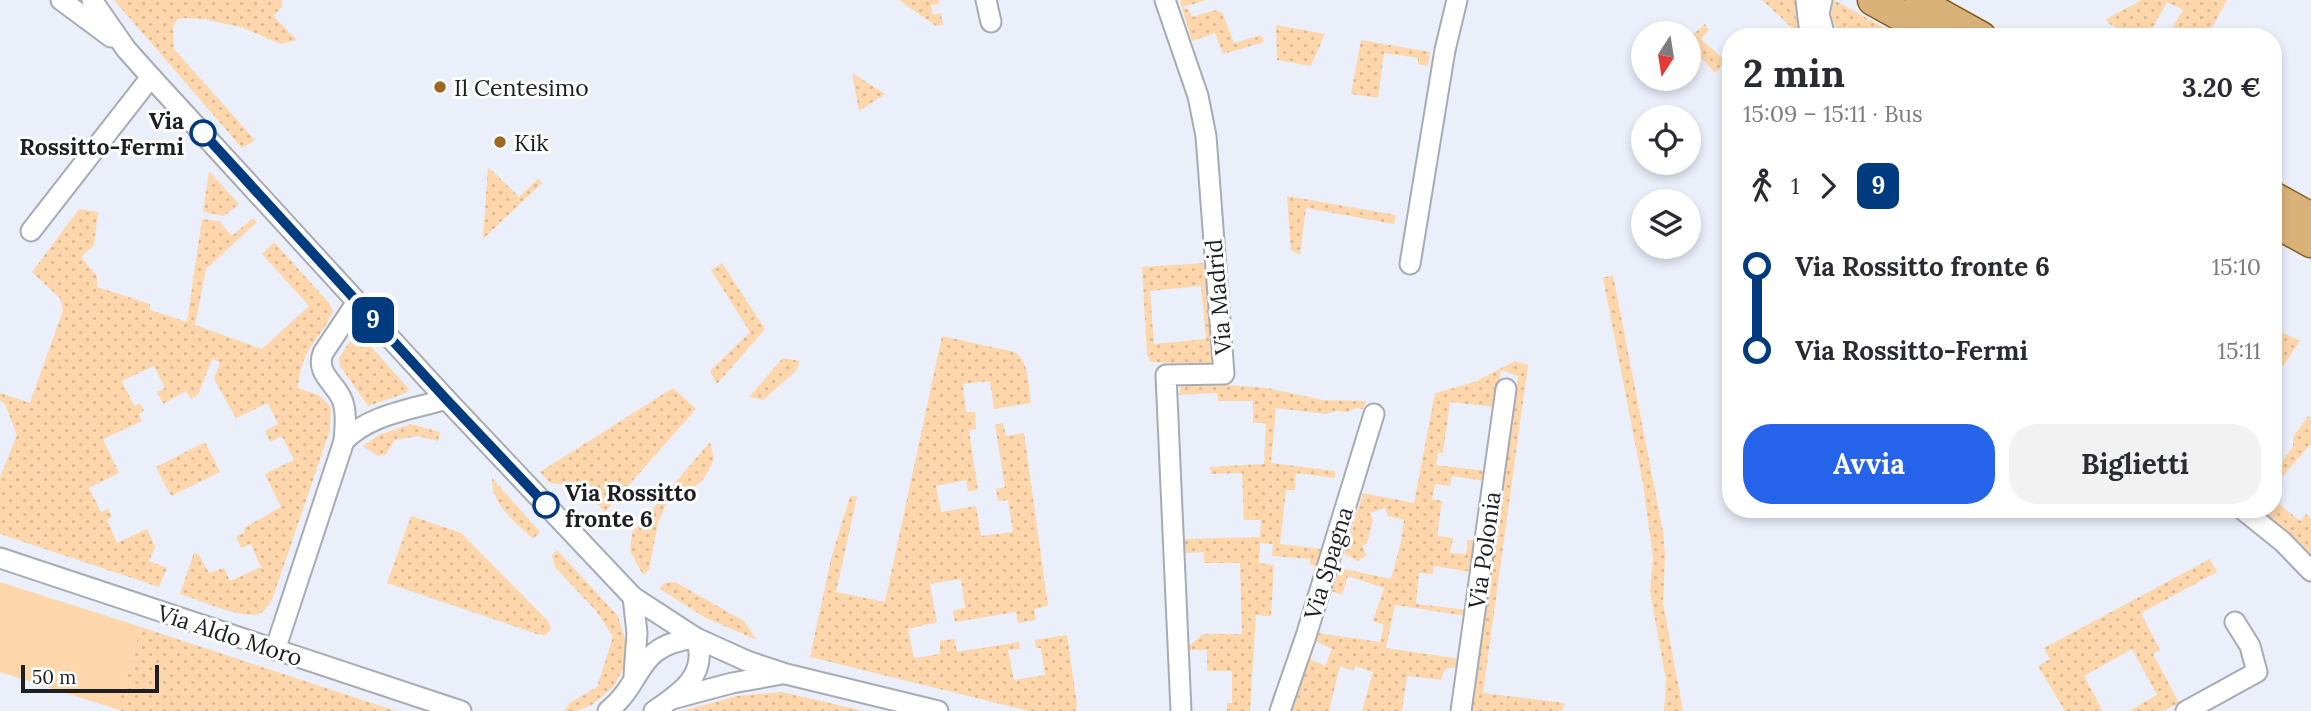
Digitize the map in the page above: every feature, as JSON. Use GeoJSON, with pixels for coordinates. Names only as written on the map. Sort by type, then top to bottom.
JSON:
{"type":"FeatureCollection","features":[{"type":"Feature","properties":{"kind":"main road"},"geometry":{"type":"LineString","coordinates":[[1873,0],[1924,28]]}},
{"type":"Feature","properties":{"kind":"main road"},"geometry":{"type":"LineString","coordinates":[[1915,0],[1965,28]]}},
{"type":"Feature","properties":{"kind":"main road"},"geometry":{"type":"LineString","coordinates":[[2282,202],[2311,218]]}},
{"type":"Feature","properties":{"kind":"main road"},"geometry":{"type":"LineString","coordinates":[[2282,226],[2311,242]]}},
{"type":"Feature","properties":{"kind":"street"},"geometry":{"type":"LineString","coordinates":[[61,0],[125,49]]}},
{"type":"Feature","properties":{"kind":"street"},"geometry":{"type":"LineString","coordinates":[[92,0],[125,49],[151,78],[446,399],[633,597],[696,638],[747,661],[786,674],[938,711]]}},
{"type":"Feature","properties":{"kind":"street"},"geometry":{"type":"LineString","coordinates":[[986,0],[991,22]]}},
{"type":"Feature","properties":{"kind":"street","name":"Via Madrid"},"geometry":{"type":"LineString","coordinates":[[1166,0],[1198,96],[1206,136],[1224,373],[1166,375],[1181,711]]}},
{"type":"Feature","properties":{"kind":"street"},"geometry":{"type":"LineString","coordinates":[[1410,264],[1445,50],[1457,0]]}},
{"type":"Feature","properties":{"kind":"street"},"geometry":{"type":"LineString","coordinates":[[1806,0],[1810,28]]}},
{"type":"Feature","properties":{"kind":"street"},"geometry":{"type":"LineString","coordinates":[[1822,0],[1819,14],[1822,28]]}},
{"type":"Feature","properties":{"kind":"street"},"geometry":{"type":"LineString","coordinates":[[31,231],[151,78]]}},
{"type":"Feature","properties":{"kind":"street"},"geometry":{"type":"LineString","coordinates":[[357,302],[323,353],[320,362],[323,372],[354,414],[370,421]]}},
{"type":"Feature","properties":{"kind":"street","name":"Via Polonia"},"geometry":{"type":"LineString","coordinates":[[1461,711],[1506,389]]}},
{"type":"Feature","properties":{"kind":"street"},"geometry":{"type":"LineString","coordinates":[[275,650],[344,441],[342,399]]}},
{"type":"Feature","properties":{"kind":"street"},"geometry":{"type":"LineString","coordinates":[[344,441],[357,428],[370,421],[446,399]]}},
{"type":"Feature","properties":{"kind":"street","name":"Via Spagna"},"geometry":{"type":"LineString","coordinates":[[1280,711],[1306,636],[1374,414]]}},
{"type":"Feature","properties":{"kind":"street"},"geometry":{"type":"LineString","coordinates":[[2253,518],[2283,542],[2311,572]]}},
{"type":"Feature","properties":{"kind":"street","name":"Via Aldo Moro"},"geometry":{"type":"LineString","coordinates":[[0,558],[461,711]]}},
{"type":"Feature","properties":{"kind":"street"},"geometry":{"type":"LineString","coordinates":[[633,597],[637,632],[634,678]]}},
{"type":"Feature","properties":{"kind":"street"},"geometry":{"type":"LineString","coordinates":[[2186,711],[2257,672],[2250,646],[2235,622]]}},
{"type":"Feature","properties":{"kind":"street"},"geometry":{"type":"LineString","coordinates":[[608,711],[619,702],[644,663],[656,651],[675,641],[696,638]]}},
{"type":"Feature","properties":{"kind":"street"},"geometry":{"type":"LineString","coordinates":[[654,711],[671,700],[696,675],[700,663],[700,649],[696,638]]}},
{"type":"Feature","properties":{"kind":"street"},"geometry":{"type":"LineString","coordinates":[[671,700],[732,683],[786,674]]}},
{"type":"Feature","properties":{"kind":"shaded area"},"geometry":{"type":"Polygon","coordinates":[[[114,0],[282,0],[282,7],[273,16],[297,40],[281,44],[241,27],[204,19],[178,19],[173,26],[174,49],[255,140],[242,148],[114,0]]]}},
{"type":"Feature","properties":{"kind":"shaded area"},"geometry":{"type":"Polygon","coordinates":[[[899,0],[939,0],[939,4],[931,5],[933,15],[941,13],[943,25],[936,26],[899,0]]]}},
{"type":"Feature","properties":{"kind":"shaded area"},"geometry":{"type":"Polygon","coordinates":[[[1180,0],[1207,0],[1183,7],[1189,10],[1192,17],[1216,10],[1223,14],[1234,43],[1261,35],[1264,42],[1223,54],[1215,33],[1192,41],[1180,0]]]}},
{"type":"Feature","properties":{"kind":"shaded area"},"geometry":{"type":"Polygon","coordinates":[[[1762,0],[1796,0],[1799,28],[1792,28],[1762,0]]]}},
{"type":"Feature","properties":{"kind":"shaded area"},"geometry":{"type":"Polygon","coordinates":[[[1834,0],[1885,28],[1836,28],[1831,17],[1834,0]]]}},
{"type":"Feature","properties":{"kind":"shaded area"},"geometry":{"type":"Polygon","coordinates":[[[2142,0],[2227,0],[2212,28],[2172,28],[2183,10],[2167,2],[2153,28],[2117,28],[2106,19],[2142,0]]]}},
{"type":"Feature","properties":{"kind":"shaded area"},"geometry":{"type":"Polygon","coordinates":[[[1705,24],[1709,30],[1701,39],[1701,28],[1705,24]]]}},
{"type":"Feature","properties":{"kind":"shaded area"},"geometry":{"type":"Polygon","coordinates":[[[1276,25],[1325,34],[1311,66],[1277,60],[1276,25]]]}},
{"type":"Feature","properties":{"kind":"shaded area"},"geometry":{"type":"Polygon","coordinates":[[[1701,39],[1722,58],[1722,65],[1715,73],[1701,58],[1701,39]]]}},
{"type":"Feature","properties":{"kind":"shaded area"},"geometry":{"type":"Polygon","coordinates":[[[1361,40],[1430,52],[1428,66],[1418,64],[1418,58],[1384,53],[1378,98],[1351,94],[1361,40]]]}},
{"type":"Feature","properties":{"kind":"shaded area"},"geometry":{"type":"Polygon","coordinates":[[[852,73],[885,94],[859,111],[852,73]]]}},
{"type":"Feature","properties":{"kind":"shaded area"},"geometry":{"type":"Polygon","coordinates":[[[488,167],[519,197],[538,179],[542,183],[483,239],[488,167]]]}},
{"type":"Feature","properties":{"kind":"shaded area"},"geometry":{"type":"Polygon","coordinates":[[[209,171],[239,204],[224,216],[203,212],[209,171]]]}},
{"type":"Feature","properties":{"kind":"shaded area"},"geometry":{"type":"Polygon","coordinates":[[[1287,196],[1396,215],[1394,224],[1306,208],[1300,255],[1291,250],[1287,196]]]}},
{"type":"Feature","properties":{"kind":"shaded area"},"geometry":{"type":"Polygon","coordinates":[[[79,209],[98,212],[94,245],[81,257],[97,276],[97,287],[150,304],[150,310],[187,322],[202,219],[219,221],[232,236],[253,218],[257,222],[206,269],[195,325],[262,349],[309,306],[262,254],[274,242],[329,303],[333,311],[306,355],[298,388],[318,395],[331,407],[330,430],[272,600],[261,613],[254,615],[233,612],[180,594],[194,553],[199,555],[209,573],[224,568],[230,581],[261,567],[251,544],[241,548],[236,537],[245,532],[244,528],[281,507],[265,474],[294,460],[282,436],[270,442],[265,431],[278,424],[268,403],[236,418],[214,379],[220,362],[212,359],[198,395],[191,399],[186,391],[163,404],[157,392],[165,388],[154,366],[122,381],[134,406],[140,403],[144,411],[139,414],[142,421],[103,439],[119,473],[89,488],[101,512],[108,509],[112,517],[107,520],[117,543],[147,529],[155,547],[149,561],[167,568],[159,587],[0,534],[0,477],[17,435],[5,404],[0,401],[0,393],[30,403],[63,310],[60,298],[32,272],[79,209]]]}},
{"type":"Feature","properties":{"kind":"shaded area"},"geometry":{"type":"Polygon","coordinates":[[[722,263],[765,329],[717,384],[710,371],[750,332],[711,270],[722,263]]]}},
{"type":"Feature","properties":{"kind":"shaded area"},"geometry":{"type":"Polygon","coordinates":[[[1205,263],[1212,361],[1207,365],[1151,362],[1147,355],[1142,267],[1205,263]],[[1201,286],[1150,291],[1154,344],[1206,339],[1201,286]]]}},
{"type":"Feature","properties":{"kind":"shaded area"},"geometry":{"type":"Polygon","coordinates":[[[1613,275],[1663,532],[1663,603],[1683,711],[1664,711],[1666,680],[1650,591],[1653,557],[1643,484],[1603,278],[1613,275]]]}},
{"type":"Feature","properties":{"kind":"shaded area"},"geometry":{"type":"Polygon","coordinates":[[[357,331],[409,389],[406,393],[368,406],[340,366],[339,358],[357,331]]]}},
{"type":"Feature","properties":{"kind":"shaded area"},"geometry":{"type":"Polygon","coordinates":[[[2282,332],[2300,341],[2282,365],[2282,332]]]}},
{"type":"Feature","properties":{"kind":"shaded area"},"geometry":{"type":"Polygon","coordinates":[[[942,336],[1014,352],[1026,368],[1031,403],[994,409],[990,381],[963,384],[966,412],[975,412],[976,429],[969,430],[978,490],[968,491],[966,480],[936,486],[941,512],[976,506],[981,536],[1013,532],[1008,500],[998,501],[996,489],[1005,487],[995,425],[1003,423],[1006,436],[1024,433],[1048,606],[1034,609],[1036,620],[1018,623],[1016,612],[955,622],[953,611],[965,608],[961,579],[930,584],[937,622],[908,629],[914,658],[940,654],[940,641],[955,639],[957,652],[1019,642],[1020,649],[1008,650],[1014,680],[1045,675],[1041,648],[1036,648],[1035,640],[1067,635],[1076,711],[1029,711],[810,657],[831,559],[850,496],[857,497],[836,592],[885,602],[942,336]]]}},
{"type":"Feature","properties":{"kind":"shaded area"},"geometry":{"type":"Polygon","coordinates":[[[783,358],[800,361],[796,371],[763,400],[749,397],[783,358]]]}},
{"type":"Feature","properties":{"kind":"shaded area"},"geometry":{"type":"Polygon","coordinates":[[[1515,361],[1528,365],[1483,693],[1565,703],[1562,711],[1470,711],[1518,376],[1501,370],[1495,407],[1450,402],[1443,453],[1438,453],[1436,465],[1486,471],[1485,481],[1452,476],[1450,486],[1435,484],[1432,499],[1442,501],[1437,536],[1453,538],[1450,553],[1466,554],[1468,540],[1477,540],[1472,572],[1434,566],[1433,574],[1419,573],[1416,604],[1467,610],[1466,616],[1395,605],[1386,648],[1460,659],[1458,667],[1447,668],[1441,680],[1407,676],[1402,711],[1362,711],[1373,672],[1355,666],[1353,671],[1340,666],[1329,711],[1291,711],[1310,659],[1325,666],[1332,649],[1316,641],[1318,633],[1380,642],[1384,625],[1373,621],[1384,588],[1348,576],[1342,595],[1332,591],[1339,568],[1391,579],[1404,520],[1388,516],[1385,508],[1370,513],[1373,521],[1367,543],[1362,546],[1367,555],[1358,561],[1344,554],[1363,493],[1414,503],[1435,393],[1475,382],[1515,361]]]}},
{"type":"Feature","properties":{"kind":"shaded area"},"geometry":{"type":"Polygon","coordinates":[[[1186,382],[1267,388],[1323,400],[1366,401],[1363,409],[1326,414],[1276,408],[1271,463],[1335,471],[1335,478],[1295,473],[1295,490],[1286,490],[1280,544],[1321,549],[1316,566],[1310,565],[1310,559],[1272,556],[1273,544],[1260,543],[1259,563],[1274,565],[1271,616],[1256,615],[1250,711],[1227,711],[1227,703],[1232,703],[1232,671],[1207,671],[1207,650],[1189,650],[1189,646],[1203,634],[1242,634],[1240,563],[1204,563],[1204,552],[1185,553],[1185,539],[1260,537],[1261,520],[1244,520],[1242,473],[1211,474],[1210,467],[1264,464],[1266,423],[1253,423],[1253,401],[1218,401],[1217,393],[1179,395],[1186,382]]]}},
{"type":"Feature","properties":{"kind":"shaded area"},"geometry":{"type":"Polygon","coordinates":[[[673,388],[696,409],[605,512],[581,487],[550,483],[540,472],[673,388]]]}},
{"type":"Feature","properties":{"kind":"shaded area"},"geometry":{"type":"Polygon","coordinates":[[[2308,416],[2311,417],[2311,444],[2282,477],[2282,461],[2293,447],[2293,437],[2308,416]]]}},
{"type":"Feature","properties":{"kind":"shaded area"},"geometry":{"type":"Polygon","coordinates":[[[411,424],[440,432],[438,441],[418,436],[395,440],[386,454],[378,456],[363,446],[379,435],[411,424]]]}},
{"type":"Feature","properties":{"kind":"shaded area"},"geometry":{"type":"Polygon","coordinates":[[[205,442],[220,472],[171,496],[156,467],[205,442]]]}},
{"type":"Feature","properties":{"kind":"shaded area"},"geometry":{"type":"Polygon","coordinates":[[[710,442],[714,459],[705,476],[697,485],[669,497],[658,523],[649,570],[643,575],[630,551],[632,533],[710,442]]]}},
{"type":"Feature","properties":{"kind":"shaded area"},"geometry":{"type":"Polygon","coordinates":[[[492,478],[540,532],[533,539],[500,504],[495,496],[492,478]]]}},
{"type":"Feature","properties":{"kind":"shaded area"},"geometry":{"type":"Polygon","coordinates":[[[2282,506],[2300,521],[2306,514],[2311,518],[2311,563],[2262,518],[2282,518],[2282,506]]]}},
{"type":"Feature","properties":{"kind":"shaded area"},"geometry":{"type":"Polygon","coordinates":[[[411,516],[461,533],[548,621],[551,629],[546,635],[387,583],[411,516]]]}},
{"type":"Feature","properties":{"kind":"shaded area"},"geometry":{"type":"Polygon","coordinates":[[[557,550],[618,616],[626,643],[624,667],[614,686],[592,705],[577,711],[564,711],[570,703],[597,687],[613,637],[597,612],[555,567],[552,556],[557,550]]]}},
{"type":"Feature","properties":{"kind":"shaded area"},"geometry":{"type":"Polygon","coordinates":[[[2210,559],[2217,572],[2141,613],[2160,650],[2153,654],[2179,703],[2163,711],[2129,711],[2157,695],[2132,649],[2084,676],[2103,711],[2065,711],[2038,666],[2050,659],[2044,648],[2210,559]]]}},
{"type":"Feature","properties":{"kind":"shaded area"},"geometry":{"type":"Polygon","coordinates":[[[0,582],[141,627],[116,709],[0,672],[0,582]]]}},
{"type":"Feature","properties":{"kind":"shaded area"},"geometry":{"type":"Polygon","coordinates":[[[675,582],[744,621],[757,640],[706,618],[660,589],[664,583],[675,582]]]}},
{"type":"Feature","properties":{"kind":"shaded area"},"geometry":{"type":"Polygon","coordinates":[[[141,627],[396,711],[116,709],[141,627]]]}},
{"type":"Feature","properties":{"kind":"shaded area"},"geometry":{"type":"Polygon","coordinates":[[[782,692],[864,711],[683,711],[737,696],[782,692]]]}},
{"type":"Feature","properties":{"kind":"bus line","name":"9"},"geometry":{"type":"LineString","coordinates":[[203,133],[546,505]]}},
{"type":"Feature","properties":{"kind":"place","name":"Il Centesimo"},"geometry":{"type":"Point","coordinates":[440,87]}},
{"type":"Feature","properties":{"kind":"place","name":"Via Rossitto-Fermi"},"geometry":{"type":"Point","coordinates":[203,133]}},
{"type":"Feature","properties":{"kind":"place","name":"Kik"},"geometry":{"type":"Point","coordinates":[500,142]}},
{"type":"Feature","properties":{"kind":"place","name":"Via Rossitto fronte 6"},"geometry":{"type":"Point","coordinates":[546,505]}}]}
